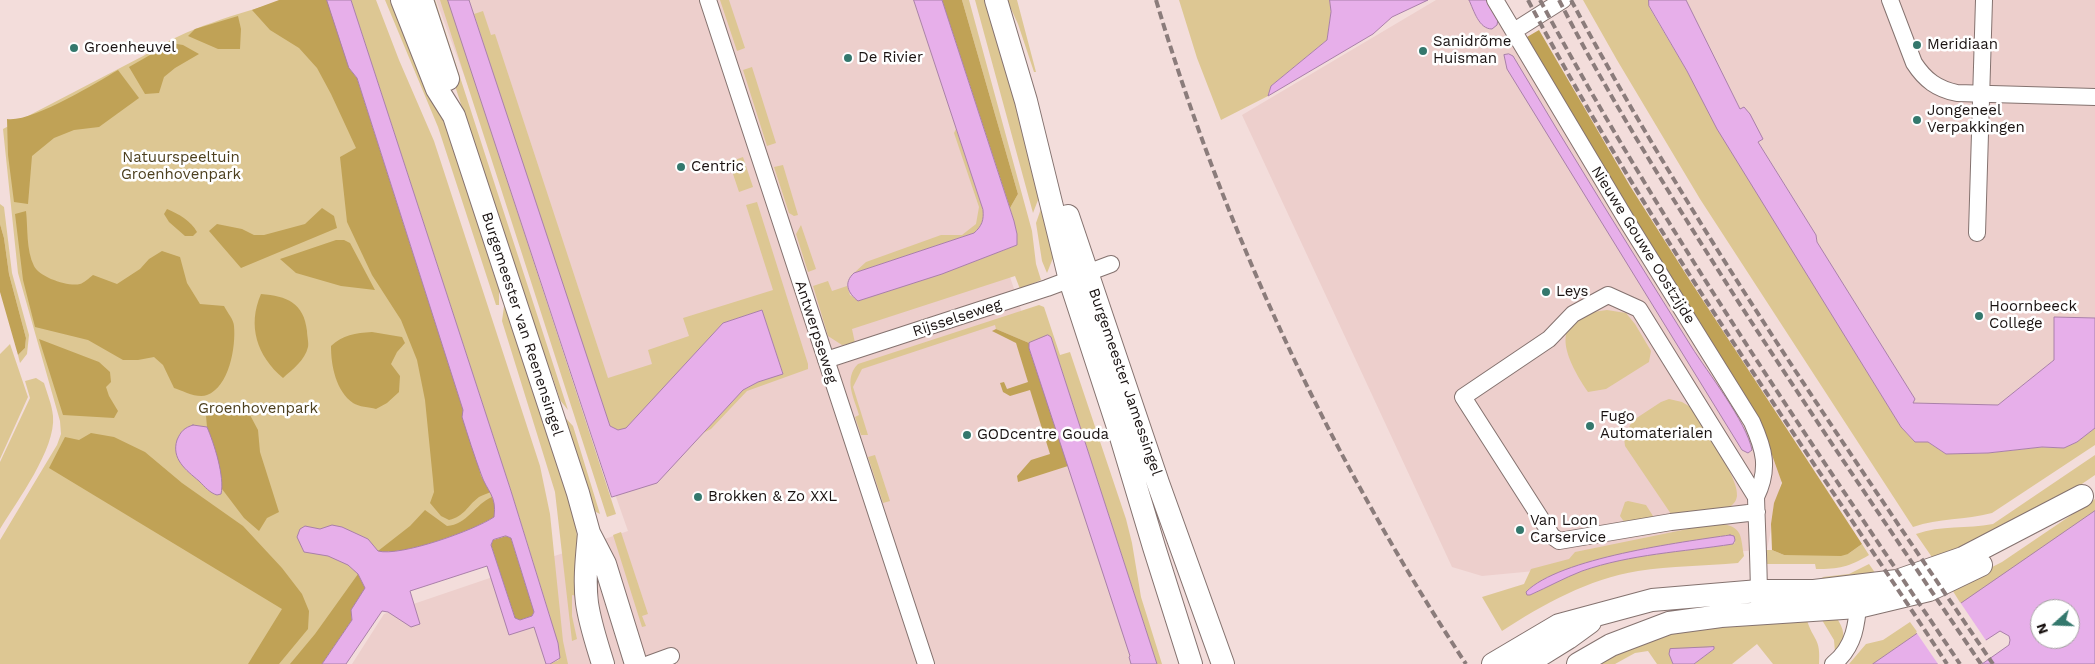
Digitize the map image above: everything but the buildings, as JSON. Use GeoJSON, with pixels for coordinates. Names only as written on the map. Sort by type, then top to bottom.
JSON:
{"type":"FeatureCollection","features":[{"type":"Feature","properties":{"kind":"main road","name":"Burgemeester van Reenensingel"},"geometry":{"type":"LineString","coordinates":[[402,0],[437,89],[454,116],[578,493],[589,533],[605,564],[636,664]]}},
{"type":"Feature","properties":{"kind":"main road","name":"Burgemeester van Reenensingel"},"geometry":{"type":"LineString","coordinates":[[422,0],[453,93],[454,116]]}},
{"type":"Feature","properties":{"kind":"main road","name":"Burgemeester Jamessingel"},"geometry":{"type":"LineString","coordinates":[[996,0],[1079,277],[1118,427],[1192,664]]}},
{"type":"Feature","properties":{"kind":"main road","name":"Burgemeester Jamessingel"},"geometry":{"type":"LineString","coordinates":[[1079,277],[1222,664]]}},
{"type":"Feature","properties":{"kind":"main road"},"geometry":{"type":"LineString","coordinates":[[1578,664],[1611,646],[1669,623],[1721,616],[1758,614],[1859,597],[1897,581],[1963,558],[2088,491]]}},
{"type":"Feature","properties":{"kind":"main road","name":"Burgemeester van Reenensingel"},"geometry":{"type":"LineString","coordinates":[[589,533],[586,569],[587,601],[603,664]]}},
{"type":"Feature","properties":{"kind":"main road"},"geometry":{"type":"LineString","coordinates":[[1493,664],[1559,625],[1652,600],[1759,591],[1814,591],[1859,597]]}},
{"type":"Feature","properties":{"kind":"main road"},"geometry":{"type":"LineString","coordinates":[[1526,664],[1568,638],[1601,614]]}},
{"type":"Feature","properties":{"kind":"street","name":"Antwerpseweg"},"geometry":{"type":"LineString","coordinates":[[708,0],[926,664]]}},
{"type":"Feature","properties":{"kind":"street","name":"Nieuwe Gouwe Oostzijde"},"geometry":{"type":"LineString","coordinates":[[1495,0],[1630,226],[1752,422],[1762,444],[1765,465],[1756,504],[1758,614]]}},
{"type":"Feature","properties":{"kind":"street"},"geometry":{"type":"LineString","coordinates":[[1514,31],[1563,0]]}},
{"type":"Feature","properties":{"kind":"street"},"geometry":{"type":"LineString","coordinates":[[1890,0],[1914,63],[1920,72],[1935,86],[1946,91],[1980,94],[2095,97]]}},
{"type":"Feature","properties":{"kind":"street"},"geometry":{"type":"LineString","coordinates":[[1977,234],[1984,0]]}},
{"type":"Feature","properties":{"kind":"street","name":"Rijsselseweg"},"geometry":{"type":"LineString","coordinates":[[826,360],[1079,277],[1112,264]]}},
{"type":"Feature","properties":{"kind":"street"},"geometry":{"type":"LineString","coordinates":[[1608,295],[1639,309],[1756,504],[1671,522],[1559,541],[1552,536],[1463,397],[1549,339],[1573,314],[1608,295]]}},
{"type":"Feature","properties":{"kind":"street"},"geometry":{"type":"LineString","coordinates":[[1833,664],[1847,650],[1853,640],[1859,597]]}},
{"type":"Feature","properties":{"kind":"street"},"geometry":{"type":"LineString","coordinates":[[649,664],[671,656]]}},
{"type":"Feature","properties":{"kind":"shaded area"},"geometry":{"type":"Polygon","coordinates":[[[279,0],[327,0],[349,68],[357,78],[463,410],[481,476],[491,492],[479,497],[462,513],[449,520],[441,516],[430,503],[434,492],[433,480],[425,400],[417,360],[401,320],[372,275],[347,222],[340,157],[356,148],[317,68],[299,48],[270,30],[252,10],[279,0]]]}},
{"type":"Feature","properties":{"kind":"shaded area"},"geometry":{"type":"Polygon","coordinates":[[[327,0],[351,0],[511,491],[558,643],[560,658],[550,664],[546,664],[534,627],[509,635],[487,566],[410,591],[420,624],[411,627],[388,612],[382,611],[346,664],[322,664],[352,620],[351,610],[365,588],[358,574],[348,565],[328,556],[304,552],[297,537],[300,529],[305,526],[320,529],[332,525],[342,527],[368,539],[378,551],[389,552],[437,541],[471,529],[494,517],[495,510],[493,498],[483,480],[462,417],[463,410],[357,78],[349,68],[327,0]],[[506,536],[493,540],[491,545],[515,618],[520,620],[532,616],[534,612],[511,538],[506,536]]]}},
{"type":"Feature","properties":{"kind":"shaded area"},"geometry":{"type":"Polygon","coordinates":[[[436,0],[918,0],[1021,310],[1143,664],[352,664],[384,614],[628,531],[530,252],[436,0]]]}},
{"type":"Feature","properties":{"kind":"shaded area"},"geometry":{"type":"Polygon","coordinates":[[[448,0],[469,0],[610,426],[618,430],[626,428],[723,323],[762,310],[783,374],[758,382],[743,390],[657,483],[612,497],[448,0]]]}},
{"type":"Feature","properties":{"kind":"shaded area"},"geometry":{"type":"Polygon","coordinates":[[[914,0],[942,0],[1014,221],[1017,245],[942,274],[858,301],[848,288],[849,280],[854,273],[974,233],[983,220],[983,210],[914,0]]]}},
{"type":"Feature","properties":{"kind":"shaded area"},"geometry":{"type":"Polygon","coordinates":[[[942,0],[962,0],[1018,194],[1010,208],[942,0]]]}},
{"type":"Feature","properties":{"kind":"shaded area"},"geometry":{"type":"Polygon","coordinates":[[[1330,0],[1428,0],[1392,17],[1373,34],[1268,96],[1271,86],[1327,40],[1331,12],[1330,0]]]}},
{"type":"Feature","properties":{"kind":"shaded area"},"geometry":{"type":"Polygon","coordinates":[[[1436,0],[1504,0],[1785,463],[1767,549],[1482,576],[1452,567],[1242,115],[1436,0]]]}},
{"type":"Feature","properties":{"kind":"shaded area"},"geometry":{"type":"Polygon","coordinates":[[[1469,0],[1489,0],[1498,19],[1497,25],[1492,29],[1480,23],[1469,0]]]}},
{"type":"Feature","properties":{"kind":"shaded area"},"geometry":{"type":"Polygon","coordinates":[[[1649,0],[1686,0],[1740,109],[1744,107],[1750,114],[1763,139],[1758,142],[1816,235],[1817,242],[1915,399],[1913,403],[1998,405],[2054,360],[2054,317],[2095,318],[2095,428],[2077,442],[2064,448],[2042,447],[1988,453],[1946,454],[1928,442],[1915,442],[1901,427],[1717,129],[1687,71],[1649,6],[1649,0]]]}},
{"type":"Feature","properties":{"kind":"shaded area"},"geometry":{"type":"Polygon","coordinates":[[[1686,0],[2095,0],[2095,318],[2055,317],[2054,360],[1998,405],[1912,403],[1915,399],[1817,242],[1816,235],[1758,141],[1763,139],[1740,109],[1686,0]]]}},
{"type":"Feature","properties":{"kind":"shaded area"},"geometry":{"type":"Polygon","coordinates":[[[238,16],[241,29],[240,49],[218,49],[188,36],[195,29],[238,16]]]}},
{"type":"Feature","properties":{"kind":"shaded area"},"geometry":{"type":"Polygon","coordinates":[[[1539,30],[1630,186],[1862,544],[1848,554],[1841,556],[1784,555],[1772,550],[1771,524],[1774,503],[1782,483],[1766,438],[1529,46],[1527,37],[1539,30]]]}},
{"type":"Feature","properties":{"kind":"shaded area"},"geometry":{"type":"Polygon","coordinates":[[[171,43],[183,45],[199,54],[164,77],[159,93],[145,94],[129,67],[171,43]]]}},
{"type":"Feature","properties":{"kind":"shaded area"},"geometry":{"type":"Polygon","coordinates":[[[1509,54],[1513,56],[1691,346],[1735,411],[1752,450],[1748,453],[1742,450],[1507,69],[1504,55],[1509,54]]]}},
{"type":"Feature","properties":{"kind":"shaded area"},"geometry":{"type":"Polygon","coordinates":[[[118,70],[139,98],[99,127],[74,130],[54,138],[32,156],[28,204],[14,202],[8,155],[7,119],[18,119],[47,109],[118,70]]]}},
{"type":"Feature","properties":{"kind":"shaded area"},"geometry":{"type":"Polygon","coordinates":[[[322,208],[334,216],[337,228],[241,268],[209,231],[217,224],[242,229],[254,235],[264,235],[305,224],[322,208]]]}},
{"type":"Feature","properties":{"kind":"shaded area"},"geometry":{"type":"Polygon","coordinates":[[[167,209],[184,218],[197,232],[193,236],[185,236],[169,222],[164,214],[167,209]]]}},
{"type":"Feature","properties":{"kind":"shaded area"},"geometry":{"type":"Polygon","coordinates":[[[26,211],[28,246],[31,260],[42,274],[61,283],[80,284],[93,275],[117,284],[140,269],[149,259],[162,251],[180,257],[187,283],[200,304],[224,306],[234,324],[234,345],[230,365],[221,384],[215,391],[199,396],[174,388],[163,365],[154,357],[123,360],[88,340],[35,327],[23,280],[15,214],[26,211]]]}},
{"type":"Feature","properties":{"kind":"shaded area"},"geometry":{"type":"Polygon","coordinates":[[[0,224],[9,274],[26,338],[25,348],[18,355],[0,292],[0,224]]]}},
{"type":"Feature","properties":{"kind":"shaded area"},"geometry":{"type":"Polygon","coordinates":[[[336,240],[344,240],[350,243],[375,290],[341,286],[296,273],[280,259],[336,240]]]}},
{"type":"Feature","properties":{"kind":"shaded area"},"geometry":{"type":"Polygon","coordinates":[[[261,294],[279,297],[293,303],[305,321],[308,347],[298,364],[283,378],[267,360],[257,340],[255,318],[261,294]]]}},
{"type":"Feature","properties":{"kind":"shaded area"},"geometry":{"type":"Polygon","coordinates":[[[996,329],[1029,343],[1029,348],[1068,466],[1018,482],[1017,476],[1031,460],[1050,454],[1030,390],[1010,396],[1003,392],[1000,383],[1004,382],[1007,389],[1028,382],[1016,343],[992,331],[996,329]]]}},
{"type":"Feature","properties":{"kind":"shaded area"},"geometry":{"type":"Polygon","coordinates":[[[372,332],[402,337],[405,343],[397,352],[391,364],[400,376],[399,392],[387,403],[376,409],[353,403],[342,392],[333,370],[331,354],[331,346],[340,339],[355,334],[372,332]]]}},
{"type":"Feature","properties":{"kind":"shaded area"},"geometry":{"type":"Polygon","coordinates":[[[1048,335],[1051,337],[1157,664],[1131,664],[1130,656],[1029,348],[1029,343],[1048,335]]]}},
{"type":"Feature","properties":{"kind":"shaded area"},"geometry":{"type":"Polygon","coordinates":[[[39,339],[99,362],[110,372],[111,382],[106,387],[118,411],[114,418],[63,415],[39,339]]]}},
{"type":"Feature","properties":{"kind":"shaded area"},"geometry":{"type":"Polygon","coordinates":[[[242,400],[258,430],[260,452],[279,512],[267,518],[259,531],[244,518],[222,489],[222,481],[207,427],[206,416],[215,411],[230,408],[242,400]]]}},
{"type":"Feature","properties":{"kind":"shaded area"},"geometry":{"type":"Polygon","coordinates":[[[193,425],[207,427],[210,434],[220,470],[221,494],[217,495],[208,490],[185,468],[178,458],[176,453],[177,440],[183,430],[193,425]]]}},
{"type":"Feature","properties":{"kind":"shaded area"},"geometry":{"type":"Polygon","coordinates":[[[91,433],[114,437],[145,452],[182,483],[243,526],[282,568],[302,594],[309,611],[308,629],[279,664],[248,664],[282,609],[49,468],[65,437],[79,440],[91,433]]]}},
{"type":"Feature","properties":{"kind":"shaded area"},"geometry":{"type":"Polygon","coordinates":[[[492,497],[495,506],[494,517],[471,529],[403,550],[378,551],[410,526],[425,510],[447,526],[454,525],[492,497]]]}},
{"type":"Feature","properties":{"kind":"shaded area"},"geometry":{"type":"Polygon","coordinates":[[[2095,511],[2095,664],[1982,664],[2009,645],[2009,636],[2000,631],[1949,664],[1873,664],[2095,511]]]}},
{"type":"Feature","properties":{"kind":"shaded area"},"geometry":{"type":"Polygon","coordinates":[[[1730,535],[1734,536],[1733,544],[1657,554],[1600,565],[1582,571],[1530,595],[1527,595],[1526,592],[1542,580],[1592,561],[1653,547],[1730,535]]]}},
{"type":"Feature","properties":{"kind":"shaded area"},"geometry":{"type":"Polygon","coordinates":[[[506,536],[511,538],[534,612],[532,616],[520,620],[515,618],[491,545],[493,540],[506,536]]]}},
{"type":"Feature","properties":{"kind":"shaded area"},"geometry":{"type":"Polygon","coordinates":[[[358,574],[365,588],[351,610],[352,620],[322,664],[290,664],[315,634],[358,574]]]}},
{"type":"Feature","properties":{"kind":"shaded area"},"geometry":{"type":"Polygon","coordinates":[[[1714,647],[1714,649],[1694,664],[1673,664],[1669,654],[1670,649],[1714,647]]]}},
{"type":"Feature","properties":{"kind":"green space","name":"Groenhovenpark"},"geometry":{"type":"Polygon","coordinates":[[[284,0],[327,0],[503,520],[386,558],[320,664],[0,664],[0,540],[57,445],[61,434],[60,421],[18,273],[3,129],[161,45],[195,29],[284,0]]]}},
{"type":"Feature","properties":{"kind":"green space"},"geometry":{"type":"Polygon","coordinates":[[[351,0],[376,0],[399,60],[434,141],[540,466],[550,514],[563,641],[568,664],[550,664],[559,660],[550,616],[351,0]]]}},
{"type":"Feature","properties":{"kind":"green space"},"geometry":{"type":"Polygon","coordinates":[[[385,0],[395,0],[445,125],[494,266],[492,269],[499,289],[499,305],[496,305],[438,127],[385,0]]]}},
{"type":"Feature","properties":{"kind":"green space"},"geometry":{"type":"Polygon","coordinates":[[[427,0],[435,0],[568,410],[560,400],[552,375],[549,374],[427,0]]]}},
{"type":"Feature","properties":{"kind":"green space"},"geometry":{"type":"Polygon","coordinates":[[[440,0],[448,0],[616,514],[607,517],[440,0]]]}},
{"type":"Feature","properties":{"kind":"green space"},"geometry":{"type":"Polygon","coordinates":[[[720,0],[729,0],[745,48],[737,51],[720,0]]]}},
{"type":"Feature","properties":{"kind":"green space"},"geometry":{"type":"Polygon","coordinates":[[[962,0],[969,0],[1032,231],[1036,264],[1041,280],[1020,289],[1015,276],[852,329],[855,343],[842,345],[828,336],[813,286],[828,281],[832,291],[847,286],[850,295],[858,300],[942,274],[1017,245],[1017,234],[1010,208],[1018,194],[962,0]]]}},
{"type":"Feature","properties":{"kind":"green space"},"geometry":{"type":"Polygon","coordinates":[[[975,0],[986,0],[1025,139],[1038,195],[1033,213],[975,0]]]}},
{"type":"Feature","properties":{"kind":"green space"},"geometry":{"type":"Polygon","coordinates":[[[1007,0],[1017,0],[1036,72],[1034,72],[1018,24],[1007,0]]]}},
{"type":"Feature","properties":{"kind":"green space"},"geometry":{"type":"Polygon","coordinates":[[[1179,0],[1330,0],[1331,12],[1327,40],[1271,86],[1268,96],[1221,120],[1197,58],[1179,0]]]}},
{"type":"Feature","properties":{"kind":"green space"},"geometry":{"type":"Polygon","coordinates":[[[1583,0],[1649,0],[1649,7],[1687,71],[1718,129],[1901,427],[1915,442],[1928,442],[1946,454],[1988,453],[2042,447],[2063,448],[2077,442],[2095,428],[2095,445],[1992,513],[1913,527],[1700,199],[1583,0]]]}},
{"type":"Feature","properties":{"kind":"green space"},"geometry":{"type":"Polygon","coordinates":[[[483,11],[491,35],[495,34],[608,378],[652,364],[648,350],[689,336],[683,318],[773,290],[746,205],[757,202],[808,369],[747,391],[711,429],[703,433],[743,390],[783,373],[762,310],[723,323],[626,428],[618,430],[610,426],[568,304],[474,14],[483,11]]]}},
{"type":"Feature","properties":{"kind":"green space"},"geometry":{"type":"Polygon","coordinates":[[[752,67],[776,143],[767,146],[743,70],[752,67]]]}},
{"type":"Feature","properties":{"kind":"green space"},"geometry":{"type":"Polygon","coordinates":[[[956,129],[983,210],[983,220],[979,228],[974,233],[854,273],[866,262],[941,235],[962,235],[976,224],[979,207],[954,133],[956,129]]]}},
{"type":"Feature","properties":{"kind":"green space"},"geometry":{"type":"Polygon","coordinates":[[[743,157],[753,187],[739,192],[729,162],[743,157]]]}},
{"type":"Feature","properties":{"kind":"green space"},"geometry":{"type":"Polygon","coordinates":[[[783,165],[798,215],[794,216],[789,213],[774,167],[783,165]]]}},
{"type":"Feature","properties":{"kind":"green space"},"geometry":{"type":"Polygon","coordinates":[[[1044,200],[1053,258],[1047,273],[1042,261],[1036,223],[1044,200]]]}},
{"type":"Feature","properties":{"kind":"green space"},"geometry":{"type":"Polygon","coordinates":[[[0,204],[4,207],[12,273],[29,335],[27,354],[20,363],[18,355],[25,348],[26,338],[9,274],[0,224],[0,204]]]}},
{"type":"Feature","properties":{"kind":"green space"},"geometry":{"type":"Polygon","coordinates":[[[801,225],[816,269],[808,272],[796,234],[801,225]]]}},
{"type":"Feature","properties":{"kind":"green space"},"geometry":{"type":"Polygon","coordinates":[[[505,299],[574,515],[578,543],[577,596],[572,595],[572,616],[577,639],[572,641],[555,492],[502,321],[505,299]]]}},
{"type":"Feature","properties":{"kind":"green space"},"geometry":{"type":"Polygon","coordinates":[[[1039,305],[1044,307],[1060,355],[1070,352],[1126,519],[1141,597],[1162,664],[1157,664],[1051,337],[1048,336],[1029,343],[996,329],[995,325],[862,369],[853,387],[868,435],[861,435],[855,417],[859,415],[850,382],[851,376],[858,364],[1039,305]]]}},
{"type":"Feature","properties":{"kind":"green space"},"geometry":{"type":"Polygon","coordinates":[[[1607,310],[1626,313],[1635,324],[1651,351],[1649,362],[1606,389],[1588,392],[1572,365],[1567,352],[1566,340],[1568,329],[1575,320],[1588,314],[1607,310]]]}},
{"type":"Feature","properties":{"kind":"green space"},"geometry":{"type":"Polygon","coordinates":[[[10,344],[28,397],[0,459],[0,354],[10,344]]]}},
{"type":"Feature","properties":{"kind":"green space"},"geometry":{"type":"Polygon","coordinates":[[[36,378],[44,383],[52,408],[52,429],[42,459],[0,529],[0,462],[30,398],[25,381],[36,378]]]}},
{"type":"Feature","properties":{"kind":"green space"},"geometry":{"type":"Polygon","coordinates":[[[1669,399],[1682,402],[1692,408],[1719,452],[1736,488],[1736,500],[1730,507],[1718,511],[1695,514],[1671,514],[1625,446],[1624,438],[1632,421],[1661,402],[1669,399]]]}},
{"type":"Feature","properties":{"kind":"green space"},"geometry":{"type":"Polygon","coordinates":[[[561,413],[573,426],[600,514],[594,511],[561,413]]]}},
{"type":"Feature","properties":{"kind":"green space"},"geometry":{"type":"Polygon","coordinates":[[[875,455],[890,501],[883,503],[868,457],[875,455]]]}},
{"type":"Feature","properties":{"kind":"green space"},"geometry":{"type":"Polygon","coordinates":[[[2095,455],[2095,475],[2076,488],[1936,563],[1916,534],[1935,529],[1993,524],[2095,455]]]}},
{"type":"Feature","properties":{"kind":"green space"},"geometry":{"type":"Polygon","coordinates":[[[2095,499],[2095,511],[1961,604],[1951,588],[2002,562],[2095,499]]]}},
{"type":"Feature","properties":{"kind":"green space"},"geometry":{"type":"Polygon","coordinates":[[[1625,502],[1646,505],[1653,516],[1651,519],[1625,523],[1620,516],[1625,502]]]}},
{"type":"Feature","properties":{"kind":"green space"},"geometry":{"type":"Polygon","coordinates":[[[1717,523],[1732,527],[1739,532],[1744,556],[1738,563],[1650,569],[1602,580],[1550,602],[1502,631],[1482,597],[1524,584],[1531,569],[1569,559],[1575,552],[1717,523]],[[1733,535],[1656,547],[1581,565],[1556,574],[1533,586],[1527,595],[1575,573],[1600,565],[1638,557],[1733,544],[1735,543],[1733,535]]]}},
{"type":"Feature","properties":{"kind":"green space"},"geometry":{"type":"Polygon","coordinates":[[[621,532],[648,614],[642,616],[646,626],[642,627],[613,535],[621,532]]]}},
{"type":"Feature","properties":{"kind":"green space"},"geometry":{"type":"Polygon","coordinates":[[[1862,544],[1869,555],[1850,565],[1816,569],[1815,564],[1766,564],[1764,550],[1772,550],[1784,555],[1848,554],[1862,544]]]}},
{"type":"Feature","properties":{"kind":"green space"},"geometry":{"type":"Polygon","coordinates":[[[1869,564],[1880,580],[1820,580],[1823,577],[1849,574],[1869,564]]]}},
{"type":"Feature","properties":{"kind":"green space"},"geometry":{"type":"Polygon","coordinates":[[[1829,615],[1838,620],[1843,633],[1841,644],[1835,652],[1834,640],[1822,620],[1829,615]]]}},
{"type":"Feature","properties":{"kind":"green space"},"geometry":{"type":"Polygon","coordinates":[[[1807,620],[1818,644],[1819,664],[1773,664],[1757,644],[1732,664],[1694,664],[1714,649],[1713,647],[1669,654],[1673,664],[1657,664],[1648,651],[1635,653],[1615,664],[1595,664],[1630,645],[1686,626],[1807,620]]]}},
{"type":"Feature","properties":{"kind":"green space"},"geometry":{"type":"Polygon","coordinates":[[[1910,622],[1918,633],[1873,664],[1849,664],[1866,644],[1883,640],[1910,622]]]}},
{"type":"Feature","properties":{"kind":"pier"},"geometry":{"type":"Polygon","coordinates":[[[1960,602],[1987,642],[1954,664],[1938,664],[1916,632],[1960,602]]]}},
{"type":"Feature","properties":{"kind":"railway"},"geometry":{"type":"LineString","coordinates":[[1156,0],[1184,88],[1215,174],[1249,259],[1287,343],[1327,426],[1370,507],[1466,664]]}},
{"type":"Feature","properties":{"kind":"railway"},"geometry":{"type":"LineString","coordinates":[[1528,0],[1575,86],[1676,254],[1947,664]]}},
{"type":"Feature","properties":{"kind":"railway"},"geometry":{"type":"LineString","coordinates":[[1540,0],[1637,171],[1689,254],[1796,419],[1960,664]]}},
{"type":"Feature","properties":{"kind":"railway"},"geometry":{"type":"LineString","coordinates":[[1559,0],[1623,117],[1717,268],[1770,351],[1981,664]]}},
{"type":"Feature","properties":{"kind":"railway"},"geometry":{"type":"LineString","coordinates":[[1571,0],[1619,86],[1720,254],[1773,337],[1993,664]]}},
{"type":"Feature","properties":{"kind":"place","name":"Meridiaan"},"geometry":{"type":"Point","coordinates":[1917,45]}},
{"type":"Feature","properties":{"kind":"place","name":"Groenheuvel"},"geometry":{"type":"Point","coordinates":[74,48]}},
{"type":"Feature","properties":{"kind":"place","name":"Sanidrõme Huisman"},"geometry":{"type":"Point","coordinates":[1423,51]}},
{"type":"Feature","properties":{"kind":"place","name":"De Rivier"},"geometry":{"type":"Point","coordinates":[848,58]}},
{"type":"Feature","properties":{"kind":"place","name":"Jongeneel Verpakkingen"},"geometry":{"type":"Point","coordinates":[1917,120]}},
{"type":"Feature","properties":{"kind":"place","name":"Centric"},"geometry":{"type":"Point","coordinates":[681,167]}},
{"type":"Feature","properties":{"kind":"place","name":"Leys"},"geometry":{"type":"Point","coordinates":[1546,292]}},
{"type":"Feature","properties":{"kind":"place","name":"Hoornbeeck College"},"geometry":{"type":"Point","coordinates":[1979,316]}},
{"type":"Feature","properties":{"kind":"place","name":"Fugo Automaterialen"},"geometry":{"type":"Point","coordinates":[1590,426]}},
{"type":"Feature","properties":{"kind":"place","name":"GODcentre Gouda"},"geometry":{"type":"Point","coordinates":[967,435]}},
{"type":"Feature","properties":{"kind":"place","name":"Brokken & Zo XXL"},"geometry":{"type":"Point","coordinates":[698,497]}},
{"type":"Feature","properties":{"kind":"place","name":"Van Loon Carservice"},"geometry":{"type":"Point","coordinates":[1520,530]}},
{"type":"Feature","properties":{"kind":"park label","name":"Natuurspeeltuin Groenhovenpark"},"geometry":{"type":"Point","coordinates":[181,166]}}]}
